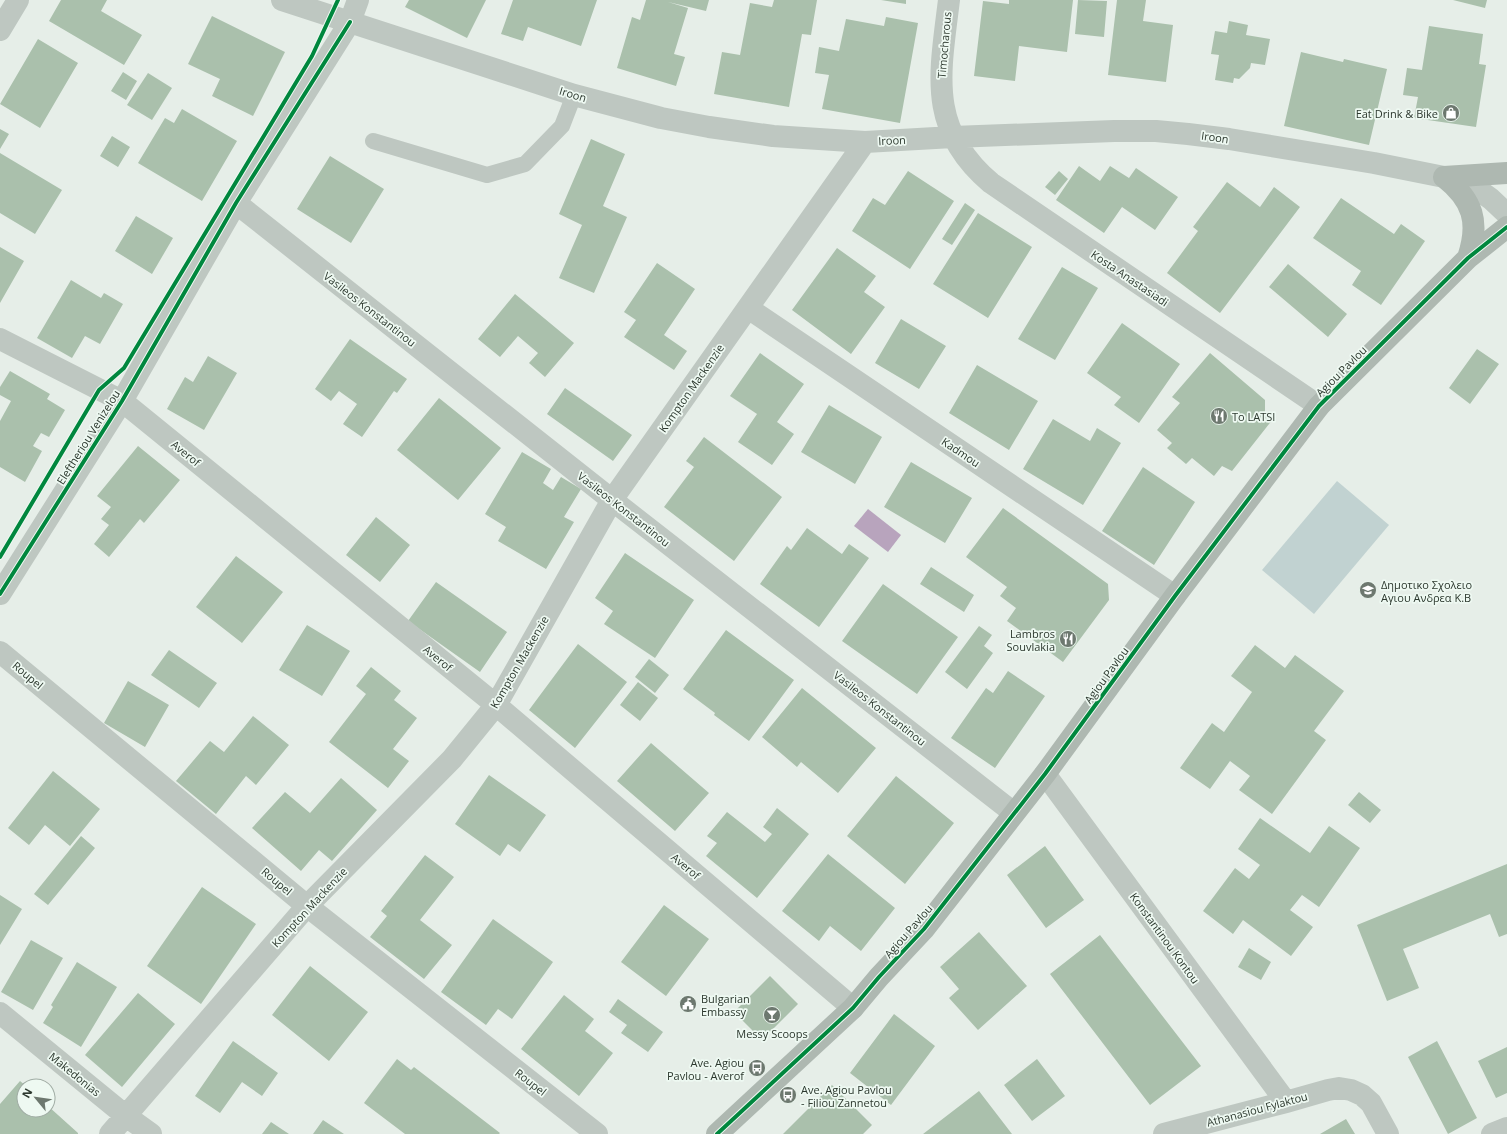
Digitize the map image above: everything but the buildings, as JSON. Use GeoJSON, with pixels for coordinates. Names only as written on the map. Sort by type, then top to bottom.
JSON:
{"type":"FeatureCollection","features":[{"type":"Feature","properties":{"kind":"main road"},"geometry":{"type":"LineString","coordinates":[[1444,177],[1507,173]]}},
{"type":"Feature","properties":{"kind":"main road"},"geometry":{"type":"LineString","coordinates":[[1444,177],[1462,194],[1472,213],[1474,234],[1468,258]]}},
{"type":"Feature","properties":{"kind":"main road","name":"Agiou Pavlou"},"geometry":{"type":"LineString","coordinates":[[718,1134],[853,1008],[924,929],[1045,774],[1175,596],[1319,406],[1468,258],[1507,227]]}},
{"type":"Feature","properties":{"kind":"street"},"geometry":{"type":"LineString","coordinates":[[0,30],[18,0]]}},
{"type":"Feature","properties":{"kind":"street","name":"Iroon"},"geometry":{"type":"LineString","coordinates":[[282,0],[574,95],[661,118],[709,127],[773,136],[865,142],[1114,131],[1162,132],[1229,139],[1374,163],[1444,177],[1480,191],[1491,198],[1507,214]]}},
{"type":"Feature","properties":{"kind":"street","name":"Eleftheriou Venizelou"},"geometry":{"type":"LineString","coordinates":[[0,594],[122,401],[236,203],[350,22],[358,0]]}},
{"type":"Feature","properties":{"kind":"street","name":"Timocharous"},"geometry":{"type":"LineString","coordinates":[[949,0],[940,67],[940,82],[941,99],[952,137]]}},
{"type":"Feature","properties":{"kind":"street","name":"Kosta Anastasiadi"},"geometry":{"type":"LineString","coordinates":[[952,137],[959,150],[990,183],[1319,406]]}},
{"type":"Feature","properties":{"kind":"street","name":"Kompton Mackenzie"},"geometry":{"type":"LineString","coordinates":[[110,1134],[307,906],[452,759],[496,705],[612,500],[865,142]]}},
{"type":"Feature","properties":{"kind":"street","name":"Vasileos Konstantinou"},"geometry":{"type":"LineString","coordinates":[[236,203],[612,500],[1014,813]]}},
{"type":"Feature","properties":{"kind":"street","name":"Kadmou"},"geometry":{"type":"LineString","coordinates":[[748,308],[1175,596]]}},
{"type":"Feature","properties":{"kind":"street","name":"Averof"},"geometry":{"type":"LineString","coordinates":[[0,339],[122,401],[496,705],[853,1008]]}},
{"type":"Feature","properties":{"kind":"street","name":"Roupel"},"geometry":{"type":"LineString","coordinates":[[0,652],[307,906],[597,1134]]}},
{"type":"Feature","properties":{"kind":"street","name":"Konstantinou Kontou"},"geometry":{"type":"LineString","coordinates":[[1045,774],[1286,1102]]}},
{"type":"Feature","properties":{"kind":"street","name":"Makedonias"},"geometry":{"type":"LineString","coordinates":[[0,1013],[126,1116],[151,1134]]}},
{"type":"Feature","properties":{"kind":"street","name":"Athanasiou Fylaktou"},"geometry":{"type":"LineString","coordinates":[[1164,1134],[1339,1088],[1351,1090],[1362,1095],[1371,1103],[1388,1134]]}},
{"type":"Feature","properties":{"kind":"street"},"geometry":{"type":"LineString","coordinates":[[1492,1134],[1507,1128]]}},
{"type":"Feature","properties":{"kind":"lane"},"geometry":{"type":"LineString","coordinates":[[373,141],[487,175],[526,164],[562,126],[574,95]]}},
{"type":"Feature","properties":{"kind":"shaded area"},"geometry":{"type":"Polygon","coordinates":[[[1337,481],[1389,525],[1314,614],[1262,570],[1337,481]]]}},
{"type":"Feature","properties":{"kind":"shaded area"},"geometry":{"type":"Polygon","coordinates":[[[868,509],[901,535],[888,552],[854,526],[868,509]]]}},
{"type":"Feature","properties":{"kind":"cycle path"},"geometry":{"type":"LineString","coordinates":[[0,557],[99,390],[124,368],[312,56],[338,0]]}},
{"type":"Feature","properties":{"kind":"cycle path"},"geometry":{"type":"LineString","coordinates":[[0,594],[122,401],[236,203],[350,22]]}},
{"type":"Feature","properties":{"kind":"cycle path"},"geometry":{"type":"LineString","coordinates":[[717,1134],[853,1008],[879,977],[924,929],[1045,774],[1175,596],[1319,406],[1468,258],[1507,227]]}},
{"type":"Feature","properties":{"kind":"place","name":"Eat Drink & Bike"},"geometry":{"type":"Point","coordinates":[1451,113]}},
{"type":"Feature","properties":{"kind":"place","name":"To LATSI"},"geometry":{"type":"Point","coordinates":[1219,416]}},
{"type":"Feature","properties":{"kind":"place","name":"Δημοτικο Σχολειο Αγιου Ανδρεα Κ.Β"},"geometry":{"type":"Point","coordinates":[1368,590]}},
{"type":"Feature","properties":{"kind":"place","name":"Lambros Souvlakia"},"geometry":{"type":"Point","coordinates":[1068,639]}},
{"type":"Feature","properties":{"kind":"place","name":"Bulgarian Embassy"},"geometry":{"type":"Point","coordinates":[688,1004]}},
{"type":"Feature","properties":{"kind":"place","name":"Messy Scoops"},"geometry":{"type":"Point","coordinates":[772,1015]}},
{"type":"Feature","properties":{"kind":"place","name":"Ave. Agiou Pavlou - Averof"},"geometry":{"type":"Point","coordinates":[757,1068]}},
{"type":"Feature","properties":{"kind":"place","name":"Ave. Agiou Pavlou - Filiou Zannetou"},"geometry":{"type":"Point","coordinates":[788,1095]}}]}
